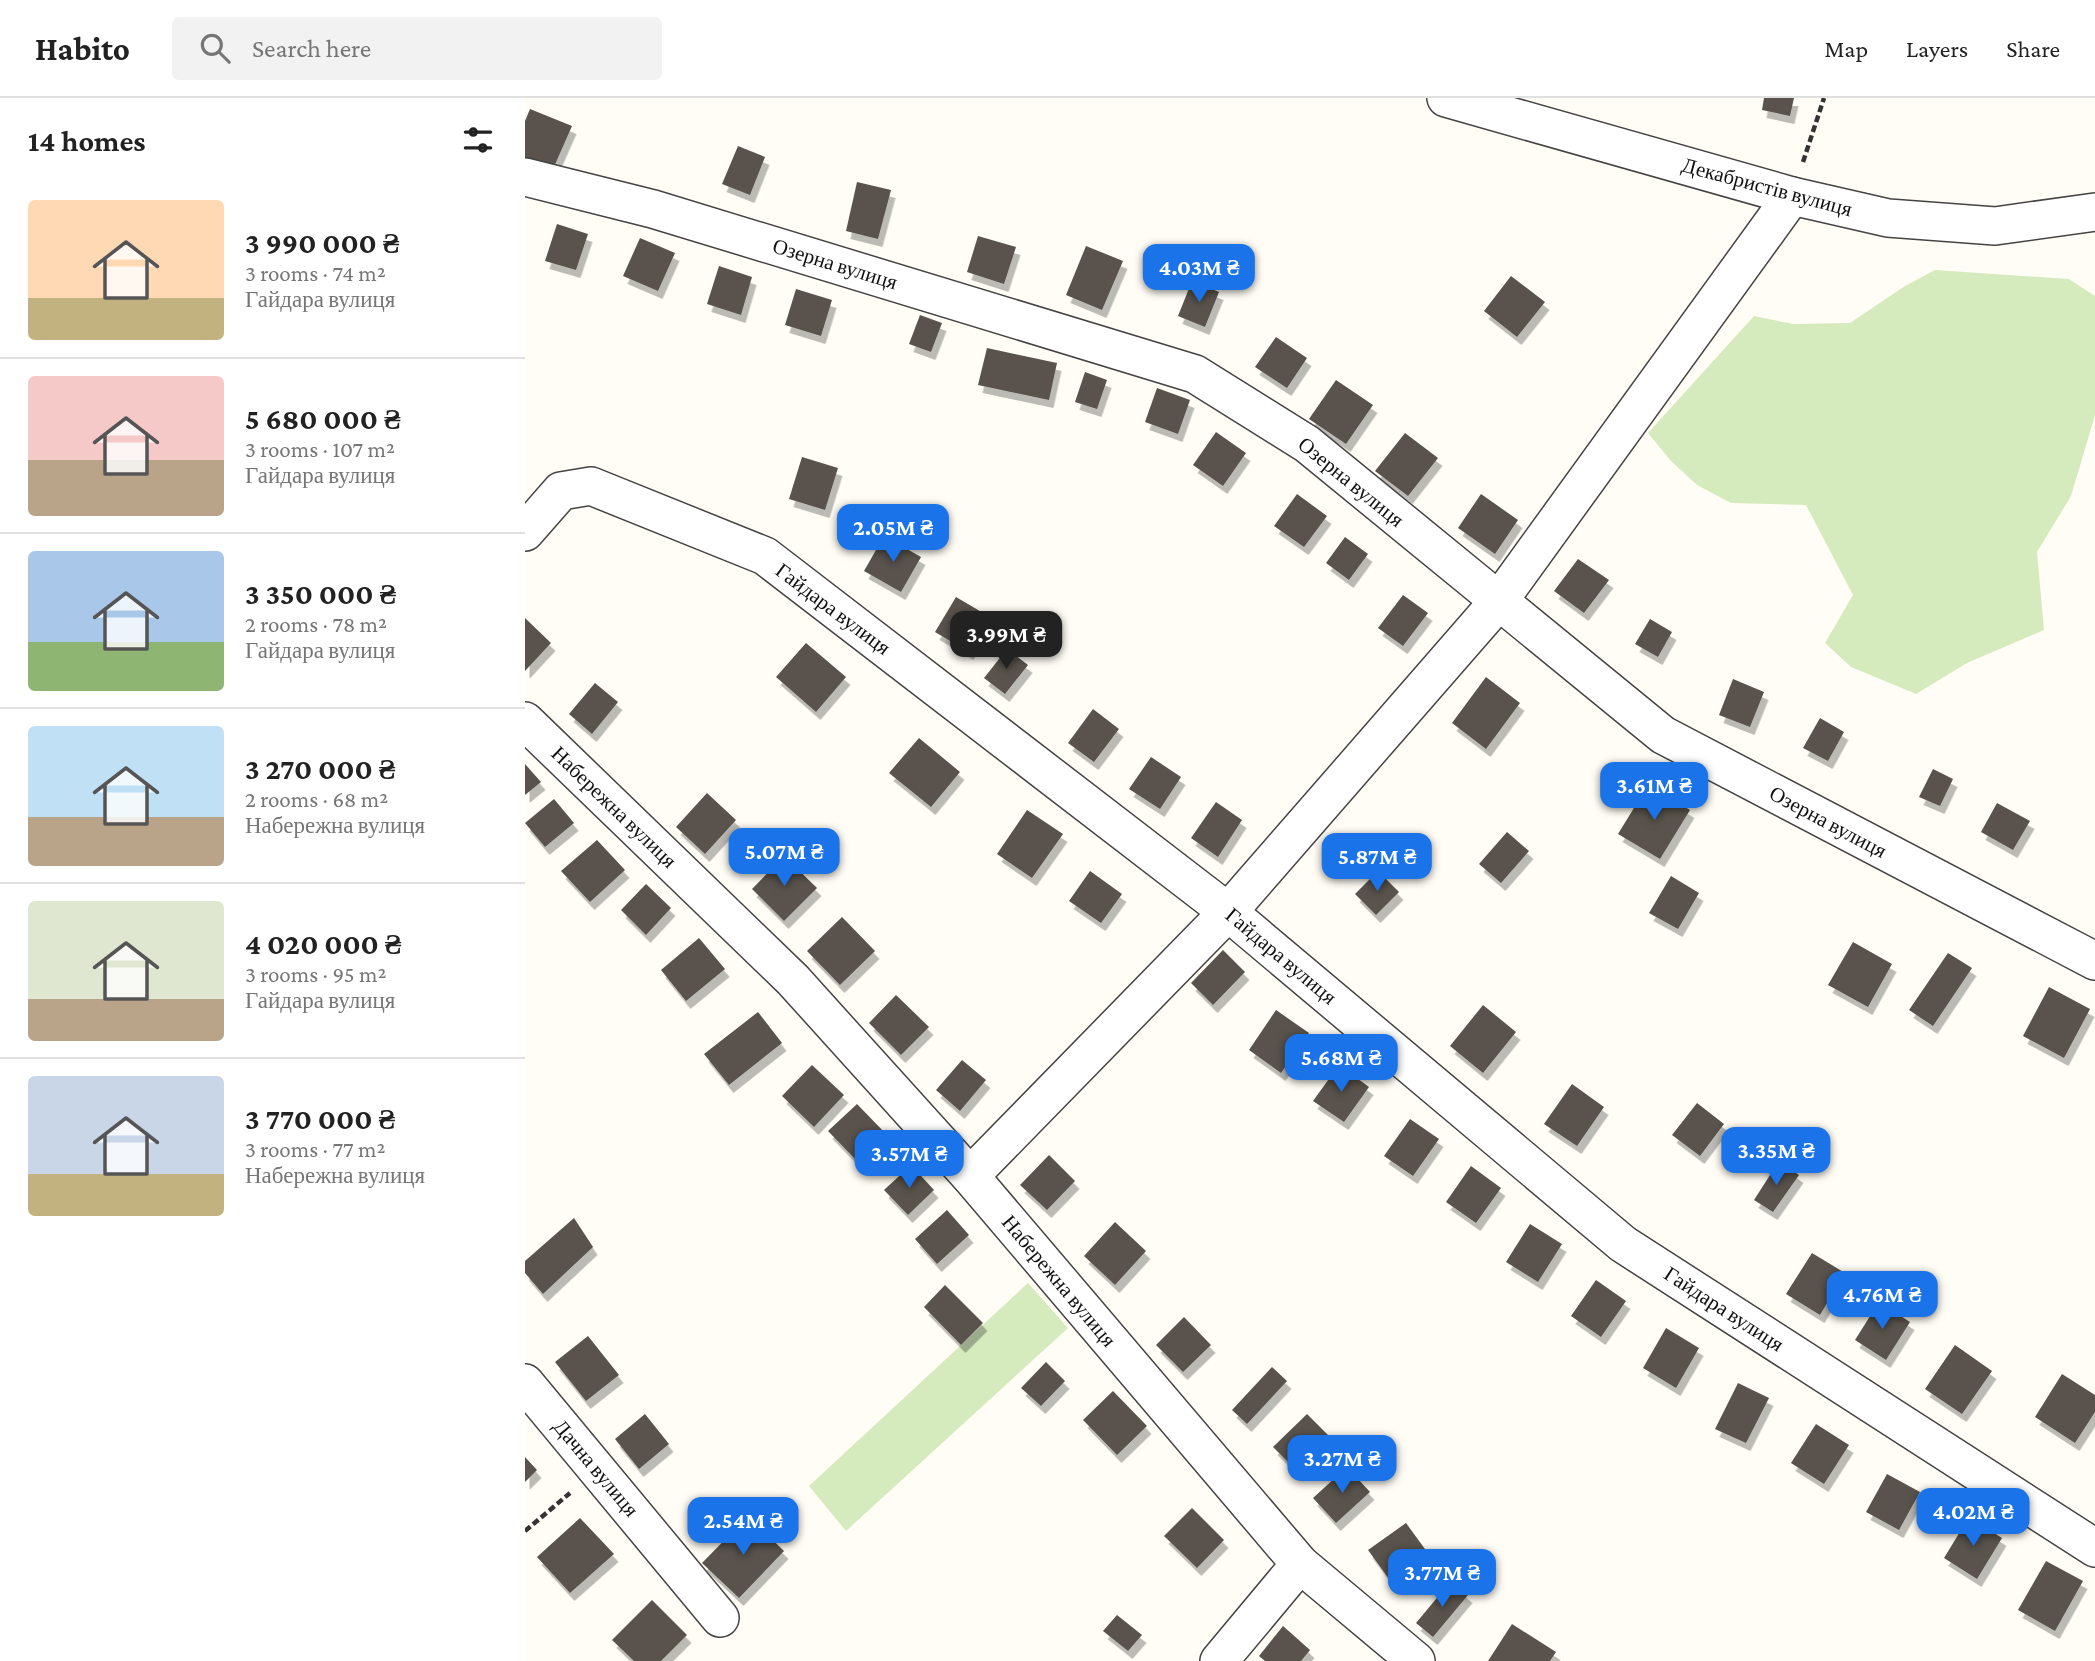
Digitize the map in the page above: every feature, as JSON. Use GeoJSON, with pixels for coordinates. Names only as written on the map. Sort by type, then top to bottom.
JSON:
{"type":"FeatureCollection","features":[{"type":"Feature","properties":{"kind":"street","name":"Декабристів вулиця"},"geometry":{"type":"LineString","coordinates":[[1446,98],[1792,196],[1888,218],[1995,226],[2095,212]]}},
{"type":"Feature","properties":{"kind":"street","name":"Озерна вулиця"},"geometry":{"type":"LineString","coordinates":[[525,177],[653,209],[1195,374],[1307,444],[1663,735],[2095,961]]}},
{"type":"Feature","properties":{"kind":"street"},"geometry":{"type":"LineString","coordinates":[[970,1176],[1228,912],[1498,602],[1792,196]]}},
{"type":"Feature","properties":{"kind":"street","name":"Гайдара вулиця"},"geometry":{"type":"LineString","coordinates":[[525,532],[561,491],[591,486],[765,556],[1228,912],[1623,1244],[2095,1548]]}},
{"type":"Feature","properties":{"kind":"street","name":"Набережна вулиця"},"geometry":{"type":"LineString","coordinates":[[525,721],[793,980],[970,1176],[1300,1564],[1416,1661]]}},
{"type":"Feature","properties":{"kind":"street","name":"Дачна вулиця"},"geometry":{"type":"LineString","coordinates":[[525,1383],[720,1618]]}},
{"type":"Feature","properties":{"kind":"street"},"geometry":{"type":"LineString","coordinates":[[1219,1661],[1300,1564]]}},
{"type":"Feature","properties":{"kind":"path"},"geometry":{"type":"LineString","coordinates":[[1792,196],[1823,98]]}},
{"type":"Feature","properties":{"kind":"path"},"geometry":{"type":"LineString","coordinates":[[525,1531],[597,1469]]}},
{"type":"Feature","properties":{"kind":"green space"},"geometry":{"type":"Polygon","coordinates":[[[1935,270],[2069,279],[2095,296],[2095,415],[2071,496],[2037,552],[2044,630],[1967,663],[1916,694],[1851,667],[1825,643],[1853,595],[1806,505],[1731,503],[1697,485],[1671,461],[1648,433],[1754,316],[1793,324],[1850,323],[1905,286],[1935,270]]]}},
{"type":"Feature","properties":{"kind":"green space"},"geometry":{"type":"Polygon","coordinates":[[[1028,1283],[1068,1328],[846,1531],[809,1486],[1028,1283]]]}},
{"type":"Feature","properties":{"kind":"building"},"geometry":{"type":"Polygon","coordinates":[[[1764,98],[1794,98],[1790,116],[1762,110],[1764,98]]]}},
{"type":"Feature","properties":{"kind":"building"},"geometry":{"type":"Polygon","coordinates":[[[530,109],[572,126],[553,169],[525,158],[525,121],[530,109]]]}},
{"type":"Feature","properties":{"kind":"building"},"geometry":{"type":"Polygon","coordinates":[[[738,146],[765,157],[750,195],[722,184],[738,146]]]}},
{"type":"Feature","properties":{"kind":"building"},"geometry":{"type":"Polygon","coordinates":[[[857,182],[891,190],[878,239],[846,231],[857,182]]]}},
{"type":"Feature","properties":{"kind":"building"},"geometry":{"type":"Polygon","coordinates":[[[557,224],[588,234],[576,270],[545,261],[557,224]]]}},
{"type":"Feature","properties":{"kind":"building"},"geometry":{"type":"Polygon","coordinates":[[[978,236],[1016,247],[1004,284],[967,272],[978,236]]]}},
{"type":"Feature","properties":{"kind":"building"},"geometry":{"type":"Polygon","coordinates":[[[640,238],[675,253],[658,291],[623,276],[640,238]]]}},
{"type":"Feature","properties":{"kind":"building"},"geometry":{"type":"Polygon","coordinates":[[[1086,246],[1123,261],[1102,310],[1066,295],[1086,246]]]}},
{"type":"Feature","properties":{"kind":"building"},"geometry":{"type":"Polygon","coordinates":[[[719,266],[752,277],[741,315],[707,304],[719,266]]]}},
{"type":"Feature","properties":{"kind":"building"},"geometry":{"type":"Polygon","coordinates":[[[1511,276],[1545,302],[1517,337],[1484,311],[1511,276]]]}},
{"type":"Feature","properties":{"kind":"building"},"geometry":{"type":"Polygon","coordinates":[[[1192,281],[1219,292],[1205,327],[1178,316],[1192,281]]]}},
{"type":"Feature","properties":{"kind":"building"},"geometry":{"type":"Polygon","coordinates":[[[796,289],[832,300],[821,336],[785,325],[796,289]]]}},
{"type":"Feature","properties":{"kind":"building"},"geometry":{"type":"Polygon","coordinates":[[[920,315],[942,323],[931,352],[909,344],[920,315]]]}},
{"type":"Feature","properties":{"kind":"building"},"geometry":{"type":"Polygon","coordinates":[[[1276,337],[1307,358],[1287,388],[1255,367],[1276,337]]]}},
{"type":"Feature","properties":{"kind":"building"},"geometry":{"type":"Polygon","coordinates":[[[987,348],[1057,363],[1049,400],[978,385],[987,348]]]}},
{"type":"Feature","properties":{"kind":"building"},"geometry":{"type":"Polygon","coordinates":[[[1085,372],[1107,380],[1097,409],[1075,402],[1085,372]]]}},
{"type":"Feature","properties":{"kind":"building"},"geometry":{"type":"Polygon","coordinates":[[[1336,380],[1373,405],[1346,444],[1309,419],[1336,380]]]}},
{"type":"Feature","properties":{"kind":"building"},"geometry":{"type":"Polygon","coordinates":[[[1157,388],[1190,400],[1178,434],[1145,422],[1157,388]]]}},
{"type":"Feature","properties":{"kind":"building"},"geometry":{"type":"Polygon","coordinates":[[[1216,432],[1246,453],[1223,486],[1193,465],[1216,432]]]}},
{"type":"Feature","properties":{"kind":"building"},"geometry":{"type":"Polygon","coordinates":[[[1405,433],[1438,458],[1408,496],[1375,471],[1405,433]]]}},
{"type":"Feature","properties":{"kind":"building"},"geometry":{"type":"Polygon","coordinates":[[[802,457],[838,468],[825,510],[789,499],[802,457]]]}},
{"type":"Feature","properties":{"kind":"building"},"geometry":{"type":"Polygon","coordinates":[[[1297,494],[1327,516],[1304,547],[1274,526],[1297,494]]]}},
{"type":"Feature","properties":{"kind":"building"},"geometry":{"type":"Polygon","coordinates":[[[1481,494],[1518,520],[1495,554],[1458,528],[1481,494]]]}},
{"type":"Feature","properties":{"kind":"building"},"geometry":{"type":"Polygon","coordinates":[[[884,536],[921,557],[901,592],[864,571],[884,536]]]}},
{"type":"Feature","properties":{"kind":"building"},"geometry":{"type":"Polygon","coordinates":[[[1345,537],[1368,554],[1349,580],[1326,563],[1345,537]]]}},
{"type":"Feature","properties":{"kind":"building"},"geometry":{"type":"Polygon","coordinates":[[[1578,559],[1609,580],[1584,613],[1554,591],[1578,559]]]}},
{"type":"Feature","properties":{"kind":"building"},"geometry":{"type":"Polygon","coordinates":[[[1403,595],[1428,613],[1403,646],[1378,628],[1403,595]]]}},
{"type":"Feature","properties":{"kind":"building"},"geometry":{"type":"Polygon","coordinates":[[[956,597],[990,617],[969,652],[935,632],[956,597]]]}},
{"type":"Feature","properties":{"kind":"building"},"geometry":{"type":"Polygon","coordinates":[[[525,618],[551,643],[525,671],[525,618]]]}},
{"type":"Feature","properties":{"kind":"building"},"geometry":{"type":"Polygon","coordinates":[[[1650,619],[1672,632],[1658,657],[1635,644],[1650,619]]]}},
{"type":"Feature","properties":{"kind":"building"},"geometry":{"type":"Polygon","coordinates":[[[806,643],[846,677],[816,712],[776,677],[806,643]]]}},
{"type":"Feature","properties":{"kind":"building"},"geometry":{"type":"Polygon","coordinates":[[[1007,649],[1028,665],[1005,694],[984,678],[1007,649]]]}},
{"type":"Feature","properties":{"kind":"building"},"geometry":{"type":"Polygon","coordinates":[[[1486,677],[1520,703],[1486,749],[1452,723],[1486,677]]]}},
{"type":"Feature","properties":{"kind":"building"},"geometry":{"type":"Polygon","coordinates":[[[1733,679],[1764,692],[1750,727],[1719,715],[1733,679]]]}},
{"type":"Feature","properties":{"kind":"building"},"geometry":{"type":"Polygon","coordinates":[[[595,683],[618,702],[592,734],[569,714],[595,683]]]}},
{"type":"Feature","properties":{"kind":"building"},"geometry":{"type":"Polygon","coordinates":[[[1093,709],[1119,729],[1094,762],[1068,743],[1093,709]]]}},
{"type":"Feature","properties":{"kind":"building"},"geometry":{"type":"Polygon","coordinates":[[[1820,718],[1844,732],[1828,761],[1803,748],[1820,718]]]}},
{"type":"Feature","properties":{"kind":"building"},"geometry":{"type":"Polygon","coordinates":[[[919,738],[960,772],[931,807],[889,773],[919,738]]]}},
{"type":"Feature","properties":{"kind":"building"},"geometry":{"type":"Polygon","coordinates":[[[1151,757],[1181,777],[1160,809],[1129,789],[1151,757]]]}},
{"type":"Feature","properties":{"kind":"building"},"geometry":{"type":"Polygon","coordinates":[[[525,764],[541,782],[525,795],[525,764]]]}},
{"type":"Feature","properties":{"kind":"building"},"geometry":{"type":"Polygon","coordinates":[[[1933,769],[1953,779],[1940,806],[1919,797],[1933,769]]]}},
{"type":"Feature","properties":{"kind":"building"},"geometry":{"type":"Polygon","coordinates":[[[1648,785],[1690,810],[1660,859],[1618,834],[1648,785]]]}},
{"type":"Feature","properties":{"kind":"building"},"geometry":{"type":"Polygon","coordinates":[[[707,793],[736,820],[705,854],[676,827],[707,793]]]}},
{"type":"Feature","properties":{"kind":"building"},"geometry":{"type":"Polygon","coordinates":[[[554,799],[574,823],[545,847],[525,823],[554,799]]]}},
{"type":"Feature","properties":{"kind":"building"},"geometry":{"type":"Polygon","coordinates":[[[1216,802],[1242,820],[1218,857],[1191,838],[1216,802]]]}},
{"type":"Feature","properties":{"kind":"building"},"geometry":{"type":"Polygon","coordinates":[[[1997,803],[2030,821],[2013,850],[1981,832],[1997,803]]]}},
{"type":"Feature","properties":{"kind":"building"},"geometry":{"type":"Polygon","coordinates":[[[1027,810],[1063,834],[1032,878],[997,854],[1027,810]]]}},
{"type":"Feature","properties":{"kind":"building"},"geometry":{"type":"Polygon","coordinates":[[[1507,832],[1529,851],[1501,883],[1479,864],[1507,832]]]}},
{"type":"Feature","properties":{"kind":"building"},"geometry":{"type":"Polygon","coordinates":[[[597,840],[625,870],[590,902],[561,871],[597,840]]]}},
{"type":"Feature","properties":{"kind":"building"},"geometry":{"type":"Polygon","coordinates":[[[784,856],[817,888],[784,921],[752,889],[784,856]]]}},
{"type":"Feature","properties":{"kind":"building"},"geometry":{"type":"Polygon","coordinates":[[[1090,871],[1122,894],[1101,923],[1069,901],[1090,871]]]}},
{"type":"Feature","properties":{"kind":"building"},"geometry":{"type":"Polygon","coordinates":[[[1378,871],[1399,892],[1376,915],[1355,894],[1378,871]]]}},
{"type":"Feature","properties":{"kind":"building"},"geometry":{"type":"Polygon","coordinates":[[[1671,876],[1699,893],[1678,929],[1649,913],[1671,876]]]}},
{"type":"Feature","properties":{"kind":"building"},"geometry":{"type":"Polygon","coordinates":[[[646,884],[671,908],[646,935],[621,910],[646,884]]]}},
{"type":"Feature","properties":{"kind":"building"},"geometry":{"type":"Polygon","coordinates":[[[842,917],[875,951],[840,985],[807,951],[842,917]]]}},
{"type":"Feature","properties":{"kind":"building"},"geometry":{"type":"Polygon","coordinates":[[[699,938],[725,969],[686,1001],[661,970],[699,938]]]}},
{"type":"Feature","properties":{"kind":"building"},"geometry":{"type":"Polygon","coordinates":[[[1853,942],[1892,964],[1868,1007],[1828,985],[1853,942]]]}},
{"type":"Feature","properties":{"kind":"building"},"geometry":{"type":"Polygon","coordinates":[[[1223,950],[1245,972],[1213,1005],[1191,983],[1223,950]]]}},
{"type":"Feature","properties":{"kind":"building"},"geometry":{"type":"Polygon","coordinates":[[[1948,953],[1972,968],[1933,1026],[1909,1010],[1948,953]]]}},
{"type":"Feature","properties":{"kind":"building"},"geometry":{"type":"Polygon","coordinates":[[[2049,987],[2090,1009],[2064,1058],[2023,1036],[2049,987]]]}},
{"type":"Feature","properties":{"kind":"building"},"geometry":{"type":"Polygon","coordinates":[[[896,995],[929,1027],[901,1055],[869,1023],[896,995]]]}},
{"type":"Feature","properties":{"kind":"building"},"geometry":{"type":"Polygon","coordinates":[[[1483,1005],[1516,1032],[1483,1073],[1450,1046],[1483,1005]]]}},
{"type":"Feature","properties":{"kind":"building"},"geometry":{"type":"Polygon","coordinates":[[[1276,1010],[1309,1033],[1281,1073],[1249,1050],[1276,1010]]]}},
{"type":"Feature","properties":{"kind":"building"},"geometry":{"type":"Polygon","coordinates":[[[758,1012],[782,1043],[729,1085],[704,1054],[758,1012]]]}},
{"type":"Feature","properties":{"kind":"building"},"geometry":{"type":"Polygon","coordinates":[[[962,1060],[986,1080],[960,1111],[936,1090],[962,1060]]]}},
{"type":"Feature","properties":{"kind":"building"},"geometry":{"type":"Polygon","coordinates":[[[812,1065],[844,1095],[814,1127],[782,1096],[812,1065]]]}},
{"type":"Feature","properties":{"kind":"building"},"geometry":{"type":"Polygon","coordinates":[[[1339,1065],[1369,1087],[1344,1122],[1313,1101],[1339,1065]]]}},
{"type":"Feature","properties":{"kind":"building"},"geometry":{"type":"Polygon","coordinates":[[[1572,1084],[1604,1107],[1577,1146],[1544,1124],[1572,1084]]]}},
{"type":"Feature","properties":{"kind":"building"},"geometry":{"type":"Polygon","coordinates":[[[1697,1103],[1724,1124],[1700,1156],[1672,1135],[1697,1103]]]}},
{"type":"Feature","properties":{"kind":"building"},"geometry":{"type":"Polygon","coordinates":[[[857,1104],[886,1134],[857,1161],[828,1131],[857,1104]]]}},
{"type":"Feature","properties":{"kind":"building"},"geometry":{"type":"Polygon","coordinates":[[[1410,1119],[1439,1139],[1413,1176],[1384,1156],[1410,1119]]]}},
{"type":"Feature","properties":{"kind":"building"},"geometry":{"type":"Polygon","coordinates":[[[1049,1155],[1075,1181],[1047,1210],[1020,1185],[1049,1155]]]}},
{"type":"Feature","properties":{"kind":"building"},"geometry":{"type":"Polygon","coordinates":[[[1779,1161],[1799,1175],[1773,1212],[1754,1200],[1779,1161]]]}},
{"type":"Feature","properties":{"kind":"building"},"geometry":{"type":"Polygon","coordinates":[[[911,1165],[934,1190],[908,1215],[884,1190],[911,1165]]]}},
{"type":"Feature","properties":{"kind":"building"},"geometry":{"type":"Polygon","coordinates":[[[1471,1166],[1501,1188],[1476,1223],[1446,1202],[1471,1166]]]}},
{"type":"Feature","properties":{"kind":"building"},"geometry":{"type":"Polygon","coordinates":[[[947,1210],[969,1235],[937,1264],[915,1239],[947,1210]]]}},
{"type":"Feature","properties":{"kind":"building"},"geometry":{"type":"Polygon","coordinates":[[[574,1218],[593,1247],[543,1294],[525,1273],[525,1261],[574,1218]]]}},
{"type":"Feature","properties":{"kind":"building"},"geometry":{"type":"Polygon","coordinates":[[[1115,1222],[1146,1251],[1115,1285],[1084,1256],[1115,1222]]]}},
{"type":"Feature","properties":{"kind":"building"},"geometry":{"type":"Polygon","coordinates":[[[1530,1224],[1562,1244],[1538,1282],[1506,1262],[1530,1224]]]}},
{"type":"Feature","properties":{"kind":"building"},"geometry":{"type":"Polygon","coordinates":[[[1812,1253],[1845,1273],[1820,1315],[1786,1294],[1812,1253]]]}},
{"type":"Feature","properties":{"kind":"building"},"geometry":{"type":"Polygon","coordinates":[[[1596,1280],[1626,1301],[1601,1337],[1571,1316],[1596,1280]]]}},
{"type":"Feature","properties":{"kind":"building"},"geometry":{"type":"Polygon","coordinates":[[[945,1285],[983,1323],[961,1345],[924,1307],[945,1285]]]}},
{"type":"Feature","properties":{"kind":"building"},"geometry":{"type":"Polygon","coordinates":[[[1879,1302],[1910,1322],[1886,1360],[1855,1340],[1879,1302]]]}},
{"type":"Feature","properties":{"kind":"building"},"geometry":{"type":"Polygon","coordinates":[[[1184,1317],[1211,1345],[1183,1372],[1156,1345],[1184,1317]]]}},
{"type":"Feature","properties":{"kind":"building"},"geometry":{"type":"Polygon","coordinates":[[[1666,1328],[1699,1348],[1676,1388],[1643,1368],[1666,1328]]]}},
{"type":"Feature","properties":{"kind":"building"},"geometry":{"type":"Polygon","coordinates":[[[588,1336],[619,1375],[586,1401],[555,1362],[588,1336]]]}},
{"type":"Feature","properties":{"kind":"building"},"geometry":{"type":"Polygon","coordinates":[[[1955,1345],[1992,1371],[1962,1414],[1925,1389],[1955,1345]]]}},
{"type":"Feature","properties":{"kind":"building"},"geometry":{"type":"Polygon","coordinates":[[[1046,1362],[1065,1381],[1041,1406],[1021,1388],[1046,1362]]]}},
{"type":"Feature","properties":{"kind":"building"},"geometry":{"type":"Polygon","coordinates":[[[1272,1367],[1287,1381],[1247,1424],[1232,1410],[1272,1367]]]}},
{"type":"Feature","properties":{"kind":"building"},"geometry":{"type":"Polygon","coordinates":[[[2062,1374],[2095,1395],[2095,1412],[2075,1443],[2035,1417],[2062,1374]]]}},
{"type":"Feature","properties":{"kind":"building"},"geometry":{"type":"Polygon","coordinates":[[[1738,1383],[1769,1398],[1746,1443],[1715,1429],[1738,1383]]]}},
{"type":"Feature","properties":{"kind":"building"},"geometry":{"type":"Polygon","coordinates":[[[1113,1391],[1147,1426],[1117,1455],[1083,1420],[1113,1391]]]}},
{"type":"Feature","properties":{"kind":"building"},"geometry":{"type":"Polygon","coordinates":[[[645,1414],[669,1444],[639,1469],[615,1439],[645,1414]]]}},
{"type":"Feature","properties":{"kind":"building"},"geometry":{"type":"Polygon","coordinates":[[[1307,1414],[1332,1439],[1299,1473],[1273,1447],[1307,1414]]]}},
{"type":"Feature","properties":{"kind":"building"},"geometry":{"type":"Polygon","coordinates":[[[1816,1424],[1849,1445],[1824,1484],[1791,1463],[1816,1424]]]}},
{"type":"Feature","properties":{"kind":"building"},"geometry":{"type":"Polygon","coordinates":[[[525,1457],[537,1470],[525,1482],[525,1457]]]}},
{"type":"Feature","properties":{"kind":"building"},"geometry":{"type":"Polygon","coordinates":[[[1347,1467],[1370,1492],[1336,1523],[1313,1498],[1347,1467]]]}},
{"type":"Feature","properties":{"kind":"building"},"geometry":{"type":"Polygon","coordinates":[[[1887,1474],[1920,1492],[1899,1530],[1866,1512],[1887,1474]]]}},
{"type":"Feature","properties":{"kind":"building"},"geometry":{"type":"Polygon","coordinates":[[[1192,1508],[1224,1540],[1197,1568],[1164,1536],[1192,1508]]]}},
{"type":"Feature","properties":{"kind":"building"},"geometry":{"type":"Polygon","coordinates":[[[748,1516],[784,1551],[739,1598],[702,1563],[748,1516]]]}},
{"type":"Feature","properties":{"kind":"building"},"geometry":{"type":"Polygon","coordinates":[[[1969,1517],[2002,1538],[1977,1579],[1944,1558],[1969,1517]]]}},
{"type":"Feature","properties":{"kind":"building"},"geometry":{"type":"Polygon","coordinates":[[[580,1518],[614,1554],[570,1593],[537,1557],[580,1518]]]}},
{"type":"Feature","properties":{"kind":"building"},"geometry":{"type":"Polygon","coordinates":[[[1406,1523],[1430,1556],[1392,1583],[1368,1550],[1406,1523]]]}},
{"type":"Feature","properties":{"kind":"building"},"geometry":{"type":"Polygon","coordinates":[[[2046,1561],[2083,1581],[2055,1631],[2018,1610],[2046,1561]]]}},
{"type":"Feature","properties":{"kind":"building"},"geometry":{"type":"Polygon","coordinates":[[[1451,1581],[1468,1595],[1433,1637],[1416,1623],[1451,1581]]]}},
{"type":"Feature","properties":{"kind":"building"},"geometry":{"type":"Polygon","coordinates":[[[652,1600],[687,1635],[661,1661],[634,1661],[612,1640],[652,1600]]]}},
{"type":"Feature","properties":{"kind":"building"},"geometry":{"type":"Polygon","coordinates":[[[1117,1615],[1142,1635],[1128,1651],[1103,1631],[1117,1615]]]}},
{"type":"Feature","properties":{"kind":"building"},"geometry":{"type":"Polygon","coordinates":[[[1512,1624],[1556,1652],[1550,1661],[1488,1661],[1512,1624]]]}},
{"type":"Feature","properties":{"kind":"building"},"geometry":{"type":"Polygon","coordinates":[[[1283,1626],[1310,1650],[1301,1661],[1265,1661],[1259,1656],[1283,1626]]]}}]}
